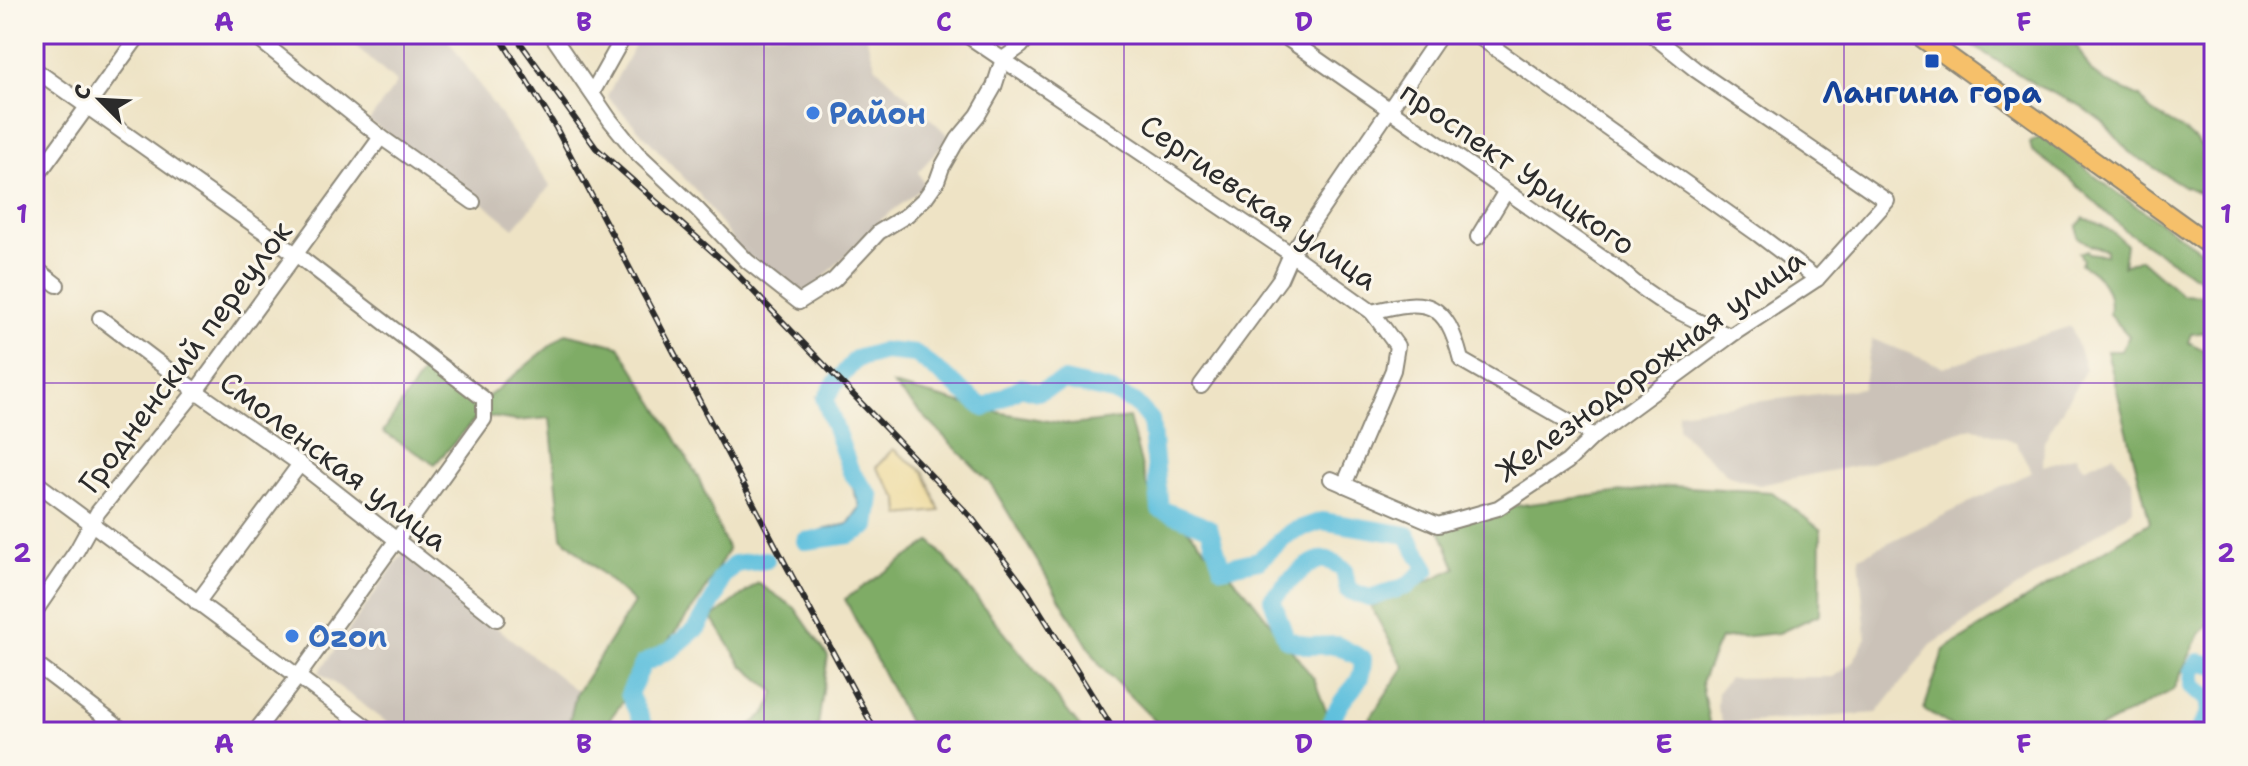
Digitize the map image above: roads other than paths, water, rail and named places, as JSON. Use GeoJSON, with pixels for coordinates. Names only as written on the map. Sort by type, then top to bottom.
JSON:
{"type":"FeatureCollection","features":[{"type":"Feature","properties":{"kind":"main road"},"geometry":{"type":"LineString","coordinates":[[1917,34],[2214,248]]}},
{"type":"Feature","properties":{"kind":"street"},"geometry":{"type":"LineString","coordinates":[[34,180],[140,34]]}},
{"type":"Feature","properties":{"kind":"street"},"geometry":{"type":"LineString","coordinates":[[252,34],[381,137],[473,202]]}},
{"type":"Feature","properties":{"kind":"street"},"geometry":{"type":"LineString","coordinates":[[551,34],[636,152],[747,261],[799,302],[834,280],[879,232],[907,215],[925,198],[958,139],[978,115],[994,87],[1003,59],[1021,46],[1030,34]]}},
{"type":"Feature","properties":{"kind":"street"},"geometry":{"type":"LineString","coordinates":[[592,93],[625,34]]}},
{"type":"Feature","properties":{"kind":"street","name":"Сергиевская улица"},"geometry":{"type":"LineString","coordinates":[[965,34],[1372,312],[1403,304],[1421,304],[1445,317],[1454,333],[1461,360],[1594,436]]}},
{"type":"Feature","properties":{"kind":"street","name":"проспект Урицкого"},"geometry":{"type":"LineString","coordinates":[[1281,34],[1621,271],[1646,294],[1675,312],[1730,336]]}},
{"type":"Feature","properties":{"kind":"street"},"geometry":{"type":"LineString","coordinates":[[1201,386],[1280,279],[1291,254],[1441,34]]}},
{"type":"Feature","properties":{"kind":"street"},"geometry":{"type":"LineString","coordinates":[[1475,34],[1817,279]]}},
{"type":"Feature","properties":{"kind":"street","name":"Железнодорожная улица"},"geometry":{"type":"LineString","coordinates":[[1372,312],[1397,346],[1393,370],[1338,482],[1438,525],[1498,508],[1567,462],[1594,436],[1730,336],[1817,279],[1887,201],[1696,70],[1651,34]]}},
{"type":"Feature","properties":{"kind":"street"},"geometry":{"type":"LineString","coordinates":[[34,69],[297,255],[484,399],[484,419],[255,732]]}},
{"type":"Feature","properties":{"kind":"street","name":"Гродненский переулок"},"geometry":{"type":"LineString","coordinates":[[34,613],[77,550],[91,523],[196,391],[381,137]]}},
{"type":"Feature","properties":{"kind":"street"},"geometry":{"type":"LineString","coordinates":[[1478,237],[1506,191]]}},
{"type":"Feature","properties":{"kind":"street"},"geometry":{"type":"LineString","coordinates":[[34,267],[57,285]]}},
{"type":"Feature","properties":{"kind":"street","name":"Смоленская улица"},"geometry":{"type":"LineString","coordinates":[[100,318],[300,464],[497,619]]}},
{"type":"Feature","properties":{"kind":"street"},"geometry":{"type":"LineString","coordinates":[[197,603],[300,464]]}},
{"type":"Feature","properties":{"kind":"street"},"geometry":{"type":"LineString","coordinates":[[34,481],[373,732]]}},
{"type":"Feature","properties":{"kind":"street"},"geometry":{"type":"LineString","coordinates":[[34,663],[125,732]]}},
{"type":"Feature","properties":{"kind":"water"},"geometry":{"type":"Polygon","coordinates":[[[817,397],[825,400],[851,472],[871,497],[867,526],[850,535],[805,541],[822,530],[848,524],[860,507],[817,397]]]}},
{"type":"Feature","properties":{"kind":"waterway"},"geometry":{"type":"LineString","coordinates":[[805,541],[850,535],[867,526],[871,497],[851,472],[825,400],[856,359],[884,351],[916,354],[984,408],[1021,387],[1038,392],[1064,381],[1112,392],[1135,403],[1151,420],[1160,509],[1209,528],[1222,568],[1259,560],[1291,532],[1322,521],[1407,535],[1427,569],[1407,586],[1369,598],[1348,590],[1344,570],[1328,560],[1321,560],[1298,573],[1272,599],[1286,639],[1308,646],[1337,645],[1363,659],[1359,679],[1341,703],[1326,732]]}},
{"type":"Feature","properties":{"kind":"waterway"},"geometry":{"type":"LineString","coordinates":[[647,732],[629,694],[643,664],[672,649],[698,627],[716,595],[721,578],[735,564],[766,560]]}},
{"type":"Feature","properties":{"kind":"waterway"},"geometry":{"type":"LineString","coordinates":[[2198,732],[2210,713],[2208,698],[2192,686],[2193,671],[2199,662],[2214,665]]}},
{"type":"Feature","properties":{"kind":"railway"},"geometry":{"type":"LineString","coordinates":[[498,34],[556,128],[876,732]]}},
{"type":"Feature","properties":{"kind":"railway"},"geometry":{"type":"LineString","coordinates":[[514,34],[596,148],[731,268],[972,518],[1026,589],[1115,732]]}},
{"type":"Feature","properties":{"kind":"place","name":"Лангина гора"},"geometry":{"type":"Point","coordinates":[1932,61]}},
{"type":"Feature","properties":{"kind":"place","name":"Район"},"geometry":{"type":"Point","coordinates":[813,113]}},
{"type":"Feature","properties":{"kind":"place","name":"Ozon"},"geometry":{"type":"Point","coordinates":[292,636]}}]}
